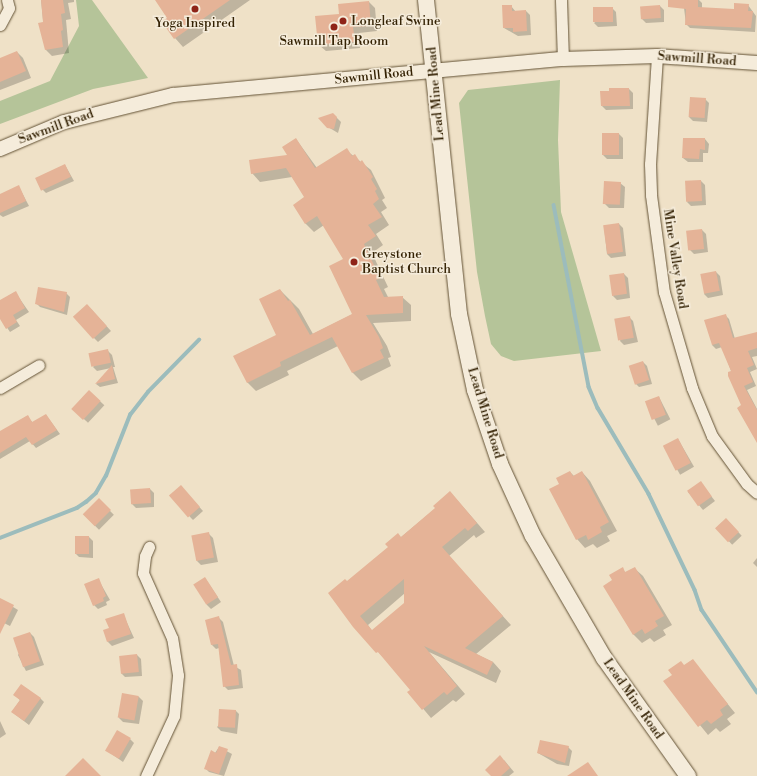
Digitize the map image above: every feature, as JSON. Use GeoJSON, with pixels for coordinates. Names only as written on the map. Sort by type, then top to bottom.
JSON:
{"type":"FeatureCollection","features":[{"type":"Feature","properties":{"kind":"main road","name":"Lead Mine Road"},"geometry":{"type":"LineString","coordinates":[[426,0],[459,314],[475,390],[500,464],[533,536],[604,658],[688,776]]}},
{"type":"Feature","properties":{"kind":"street"},"geometry":{"type":"LineString","coordinates":[[0,26],[9,8],[7,0]]}},
{"type":"Feature","properties":{"kind":"street"},"geometry":{"type":"LineString","coordinates":[[561,0],[563,59]]}},
{"type":"Feature","properties":{"kind":"street","name":"Sawmill Road"},"geometry":{"type":"LineString","coordinates":[[0,149],[64,122],[173,95],[563,59],[657,56],[757,63]]}},
{"type":"Feature","properties":{"kind":"street","name":"Mine Valley Road"},"geometry":{"type":"LineString","coordinates":[[657,56],[650,164],[651,195],[664,292],[692,388],[712,436],[747,484],[757,493]]}},
{"type":"Feature","properties":{"kind":"street"},"geometry":{"type":"LineString","coordinates":[[0,388],[39,365]]}},
{"type":"Feature","properties":{"kind":"street"},"geometry":{"type":"LineString","coordinates":[[146,776],[174,716],[178,675],[172,638],[143,573],[145,556],[149,547]]}},
{"type":"Feature","properties":{"kind":"green space"},"geometry":{"type":"Polygon","coordinates":[[[76,0],[92,0],[148,78],[93,89],[0,124],[0,101],[50,81],[79,26],[76,0]]]}},
{"type":"Feature","properties":{"kind":"green space"},"geometry":{"type":"Polygon","coordinates":[[[560,80],[558,140],[561,212],[601,351],[514,361],[501,356],[491,344],[485,316],[477,272],[459,103],[468,90],[560,80]]]}},
{"type":"Feature","properties":{"kind":"building"},"geometry":{"type":"Polygon","coordinates":[[[41,0],[63,0],[65,13],[61,14],[63,30],[61,31],[63,47],[45,50],[38,23],[43,22],[41,0]]]}},
{"type":"Feature","properties":{"kind":"building"},"geometry":{"type":"Polygon","coordinates":[[[155,0],[230,0],[174,39],[162,22],[167,18],[155,0]]]}},
{"type":"Feature","properties":{"kind":"building"},"geometry":{"type":"Polygon","coordinates":[[[668,0],[698,0],[698,7],[734,9],[734,3],[749,4],[748,11],[753,11],[751,28],[685,25],[686,9],[668,7],[668,0]]]}},
{"type":"Feature","properties":{"kind":"building","name":"Longleaf Swine"},"geometry":{"type":"Polygon","coordinates":[[[369,1],[371,26],[353,27],[355,42],[318,45],[315,16],[339,14],[338,4],[369,1]]]}},
{"type":"Feature","properties":{"kind":"building"},"geometry":{"type":"Polygon","coordinates":[[[502,5],[512,5],[512,11],[526,10],[527,31],[513,32],[513,28],[503,28],[502,5]]]}},
{"type":"Feature","properties":{"kind":"building"},"geometry":{"type":"Polygon","coordinates":[[[660,5],[661,18],[641,19],[640,6],[660,5]]]}},
{"type":"Feature","properties":{"kind":"building"},"geometry":{"type":"Polygon","coordinates":[[[593,7],[613,7],[613,22],[593,22],[593,7]]]}},
{"type":"Feature","properties":{"kind":"building"},"geometry":{"type":"Polygon","coordinates":[[[17,51],[26,71],[0,82],[0,58],[17,51]]]}},
{"type":"Feature","properties":{"kind":"building"},"geometry":{"type":"Polygon","coordinates":[[[609,88],[629,88],[630,106],[601,106],[600,91],[609,91],[609,88]]]}},
{"type":"Feature","properties":{"kind":"building"},"geometry":{"type":"Polygon","coordinates":[[[690,97],[706,98],[705,118],[689,117],[690,97]]]}},
{"type":"Feature","properties":{"kind":"building"},"geometry":{"type":"Polygon","coordinates":[[[333,113],[337,117],[334,129],[327,128],[318,118],[333,113]]]}},
{"type":"Feature","properties":{"kind":"building"},"geometry":{"type":"Polygon","coordinates":[[[602,133],[619,133],[619,155],[602,155],[602,133]]]}},
{"type":"Feature","properties":{"kind":"building","name":"Greystone Baptist Church"},"geometry":{"type":"Polygon","coordinates":[[[296,138],[315,168],[347,148],[352,156],[355,154],[360,162],[362,160],[373,177],[371,179],[377,189],[375,191],[379,199],[373,204],[382,217],[368,225],[376,236],[364,244],[380,278],[376,280],[384,297],[403,296],[403,313],[366,315],[379,337],[383,348],[380,350],[384,358],[352,373],[332,337],[280,362],[281,366],[247,383],[233,356],[276,335],[259,299],[280,289],[288,301],[290,300],[310,335],[352,314],[329,266],[343,259],[317,216],[305,224],[293,205],[304,197],[286,168],[251,174],[249,160],[287,155],[282,147],[296,138]]]}},
{"type":"Feature","properties":{"kind":"building"},"geometry":{"type":"Polygon","coordinates":[[[683,138],[705,138],[705,150],[700,149],[699,159],[682,158],[683,138]]]}},
{"type":"Feature","properties":{"kind":"building"},"geometry":{"type":"Polygon","coordinates":[[[65,164],[71,177],[41,191],[35,178],[65,164]]]}},
{"type":"Feature","properties":{"kind":"building"},"geometry":{"type":"Polygon","coordinates":[[[701,180],[702,201],[686,202],[685,181],[701,180]]]}},
{"type":"Feature","properties":{"kind":"building"},"geometry":{"type":"Polygon","coordinates":[[[604,181],[621,182],[620,205],[603,204],[604,181]]]}},
{"type":"Feature","properties":{"kind":"building"},"geometry":{"type":"Polygon","coordinates":[[[19,185],[26,201],[0,213],[0,194],[19,185]]]}},
{"type":"Feature","properties":{"kind":"building"},"geometry":{"type":"Polygon","coordinates":[[[619,223],[623,252],[607,254],[603,225],[619,223]]]}},
{"type":"Feature","properties":{"kind":"building"},"geometry":{"type":"Polygon","coordinates":[[[702,229],[704,249],[688,251],[686,231],[702,229]]]}},
{"type":"Feature","properties":{"kind":"building"},"geometry":{"type":"Polygon","coordinates":[[[716,271],[720,291],[704,294],[700,274],[716,271]]]}},
{"type":"Feature","properties":{"kind":"building"},"geometry":{"type":"Polygon","coordinates":[[[624,273],[627,294],[612,296],[609,275],[624,273]]]}},
{"type":"Feature","properties":{"kind":"building"},"geometry":{"type":"Polygon","coordinates":[[[38,287],[67,292],[64,312],[35,304],[38,287]]]}},
{"type":"Feature","properties":{"kind":"building"},"geometry":{"type":"Polygon","coordinates":[[[16,291],[25,308],[13,315],[17,322],[6,329],[0,319],[0,300],[16,291]]]}},
{"type":"Feature","properties":{"kind":"building"},"geometry":{"type":"Polygon","coordinates":[[[87,304],[107,326],[93,339],[73,317],[87,304]]]}},
{"type":"Feature","properties":{"kind":"building"},"geometry":{"type":"Polygon","coordinates":[[[726,314],[733,338],[757,332],[757,348],[748,351],[754,365],[747,368],[753,382],[744,386],[757,410],[757,443],[737,408],[741,405],[728,376],[728,372],[731,371],[719,343],[712,345],[704,320],[726,314]]]}},
{"type":"Feature","properties":{"kind":"building"},"geometry":{"type":"Polygon","coordinates":[[[630,316],[634,338],[618,340],[614,319],[630,316]]]}},
{"type":"Feature","properties":{"kind":"building"},"geometry":{"type":"Polygon","coordinates":[[[108,349],[111,363],[91,367],[88,353],[108,349]]]}},
{"type":"Feature","properties":{"kind":"building"},"geometry":{"type":"Polygon","coordinates":[[[643,361],[649,380],[635,385],[629,366],[643,361]]]}},
{"type":"Feature","properties":{"kind":"building"},"geometry":{"type":"Polygon","coordinates":[[[112,365],[115,379],[95,384],[112,365]]]}},
{"type":"Feature","properties":{"kind":"building"},"geometry":{"type":"Polygon","coordinates":[[[89,390],[101,401],[83,420],[71,409],[89,390]]]}},
{"type":"Feature","properties":{"kind":"building"},"geometry":{"type":"Polygon","coordinates":[[[659,396],[666,415],[652,420],[645,401],[659,396]]]}},
{"type":"Feature","properties":{"kind":"building"},"geometry":{"type":"Polygon","coordinates":[[[46,414],[57,430],[32,445],[26,437],[0,453],[0,431],[28,415],[32,422],[46,414]]]}},
{"type":"Feature","properties":{"kind":"building"},"geometry":{"type":"Polygon","coordinates":[[[678,438],[691,463],[676,471],[663,446],[678,438]]]}},
{"type":"Feature","properties":{"kind":"building"},"geometry":{"type":"Polygon","coordinates":[[[570,471],[573,476],[582,471],[609,522],[600,527],[602,532],[588,540],[586,535],[576,540],[549,489],[559,484],[556,478],[570,471]]]}},
{"type":"Feature","properties":{"kind":"building"},"geometry":{"type":"Polygon","coordinates":[[[701,481],[712,497],[698,506],[687,491],[701,481]]]}},
{"type":"Feature","properties":{"kind":"building"},"geometry":{"type":"Polygon","coordinates":[[[181,485],[200,507],[188,517],[169,495],[181,485]]]}},
{"type":"Feature","properties":{"kind":"building"},"geometry":{"type":"Polygon","coordinates":[[[150,488],[151,503],[131,504],[130,489],[150,488]]]}},
{"type":"Feature","properties":{"kind":"building"},"geometry":{"type":"Polygon","coordinates":[[[450,491],[477,523],[468,531],[465,528],[442,547],[503,616],[465,648],[493,662],[487,675],[424,646],[457,686],[447,695],[444,692],[422,710],[407,692],[410,690],[378,652],[376,653],[353,627],[328,593],[345,579],[347,581],[388,547],[385,544],[398,533],[401,537],[435,508],[433,506],[450,491]],[[404,579],[360,616],[372,630],[404,603],[404,579]]]}},
{"type":"Feature","properties":{"kind":"building"},"geometry":{"type":"Polygon","coordinates":[[[99,498],[111,510],[95,526],[83,514],[99,498]]]}},
{"type":"Feature","properties":{"kind":"building"},"geometry":{"type":"Polygon","coordinates":[[[726,518],[739,532],[728,542],[715,528],[726,518]]]}},
{"type":"Feature","properties":{"kind":"building"},"geometry":{"type":"Polygon","coordinates":[[[209,532],[214,558],[196,561],[191,535],[209,532]]]}},
{"type":"Feature","properties":{"kind":"building"},"geometry":{"type":"Polygon","coordinates":[[[75,536],[89,536],[89,554],[75,554],[75,536]]]}},
{"type":"Feature","properties":{"kind":"building"},"geometry":{"type":"Polygon","coordinates":[[[623,567],[625,572],[635,567],[664,616],[655,621],[658,626],[645,634],[642,629],[633,635],[603,586],[612,580],[609,575],[623,567]]]}},
{"type":"Feature","properties":{"kind":"building"},"geometry":{"type":"Polygon","coordinates":[[[205,577],[218,597],[206,605],[193,585],[205,577]]]}},
{"type":"Feature","properties":{"kind":"building"},"geometry":{"type":"Polygon","coordinates":[[[99,578],[106,596],[103,598],[104,601],[93,606],[84,584],[99,578]]]}},
{"type":"Feature","properties":{"kind":"building"},"geometry":{"type":"Polygon","coordinates":[[[0,598],[14,605],[0,634],[0,598]]]}},
{"type":"Feature","properties":{"kind":"building"},"geometry":{"type":"Polygon","coordinates":[[[124,613],[131,634],[107,642],[103,630],[109,628],[105,619],[124,613]]]}},
{"type":"Feature","properties":{"kind":"building"},"geometry":{"type":"Polygon","coordinates":[[[219,616],[231,665],[237,664],[239,685],[223,687],[218,644],[211,645],[205,620],[219,616]]]}},
{"type":"Feature","properties":{"kind":"building"},"geometry":{"type":"Polygon","coordinates":[[[30,632],[40,661],[23,667],[13,638],[30,632]]]}},
{"type":"Feature","properties":{"kind":"building"},"geometry":{"type":"Polygon","coordinates":[[[137,654],[139,672],[121,674],[119,656],[137,654]]]}},
{"type":"Feature","properties":{"kind":"building"},"geometry":{"type":"Polygon","coordinates":[[[693,659],[728,704],[720,710],[723,715],[711,724],[707,720],[698,727],[663,681],[672,675],[668,670],[681,661],[684,665],[693,659]]]}},
{"type":"Feature","properties":{"kind":"building"},"geometry":{"type":"Polygon","coordinates":[[[21,684],[41,698],[24,721],[11,712],[20,700],[13,695],[21,684]]]}},
{"type":"Feature","properties":{"kind":"building"},"geometry":{"type":"Polygon","coordinates":[[[122,693],[139,696],[134,721],[118,718],[122,693]]]}},
{"type":"Feature","properties":{"kind":"building"},"geometry":{"type":"Polygon","coordinates":[[[219,709],[236,710],[235,728],[218,727],[219,709]]]}},
{"type":"Feature","properties":{"kind":"building"},"geometry":{"type":"Polygon","coordinates":[[[117,730],[131,738],[119,759],[105,751],[117,730]]]}},
{"type":"Feature","properties":{"kind":"building"},"geometry":{"type":"Polygon","coordinates":[[[540,740],[569,746],[565,763],[537,753],[540,740]]]}},
{"type":"Feature","properties":{"kind":"building"},"geometry":{"type":"Polygon","coordinates":[[[219,746],[228,749],[219,774],[204,769],[211,750],[216,753],[219,746]]]}},
{"type":"Feature","properties":{"kind":"building"},"geometry":{"type":"Polygon","coordinates":[[[500,755],[510,768],[501,776],[491,776],[485,770],[500,755]]]}},
{"type":"Feature","properties":{"kind":"building"},"geometry":{"type":"Polygon","coordinates":[[[83,758],[101,776],[65,776],[83,758]]]}},
{"type":"Feature","properties":{"kind":"building"},"geometry":{"type":"Polygon","coordinates":[[[588,762],[598,776],[567,776],[588,762]]]}},
{"type":"Feature","properties":{"kind":"waterway"},"geometry":{"type":"LineString","coordinates":[[554,205],[589,387],[598,408],[649,494],[695,590],[702,610],[757,692]]}},
{"type":"Feature","properties":{"kind":"waterway"},"geometry":{"type":"LineString","coordinates":[[0,538],[77,508],[96,493],[106,476],[130,415],[148,392],[199,340]]}},
{"type":"Feature","properties":{"kind":"place","name":"Yoga Inspired"},"geometry":{"type":"Point","coordinates":[195,9]}},
{"type":"Feature","properties":{"kind":"place","name":"Longleaf Swine"},"geometry":{"type":"Point","coordinates":[343,21]}},
{"type":"Feature","properties":{"kind":"place","name":"Sawmill Tap Room"},"geometry":{"type":"Point","coordinates":[334,27]}},
{"type":"Feature","properties":{"kind":"place","name":"Greystone Baptist Church"},"geometry":{"type":"Point","coordinates":[354,262]}}]}
